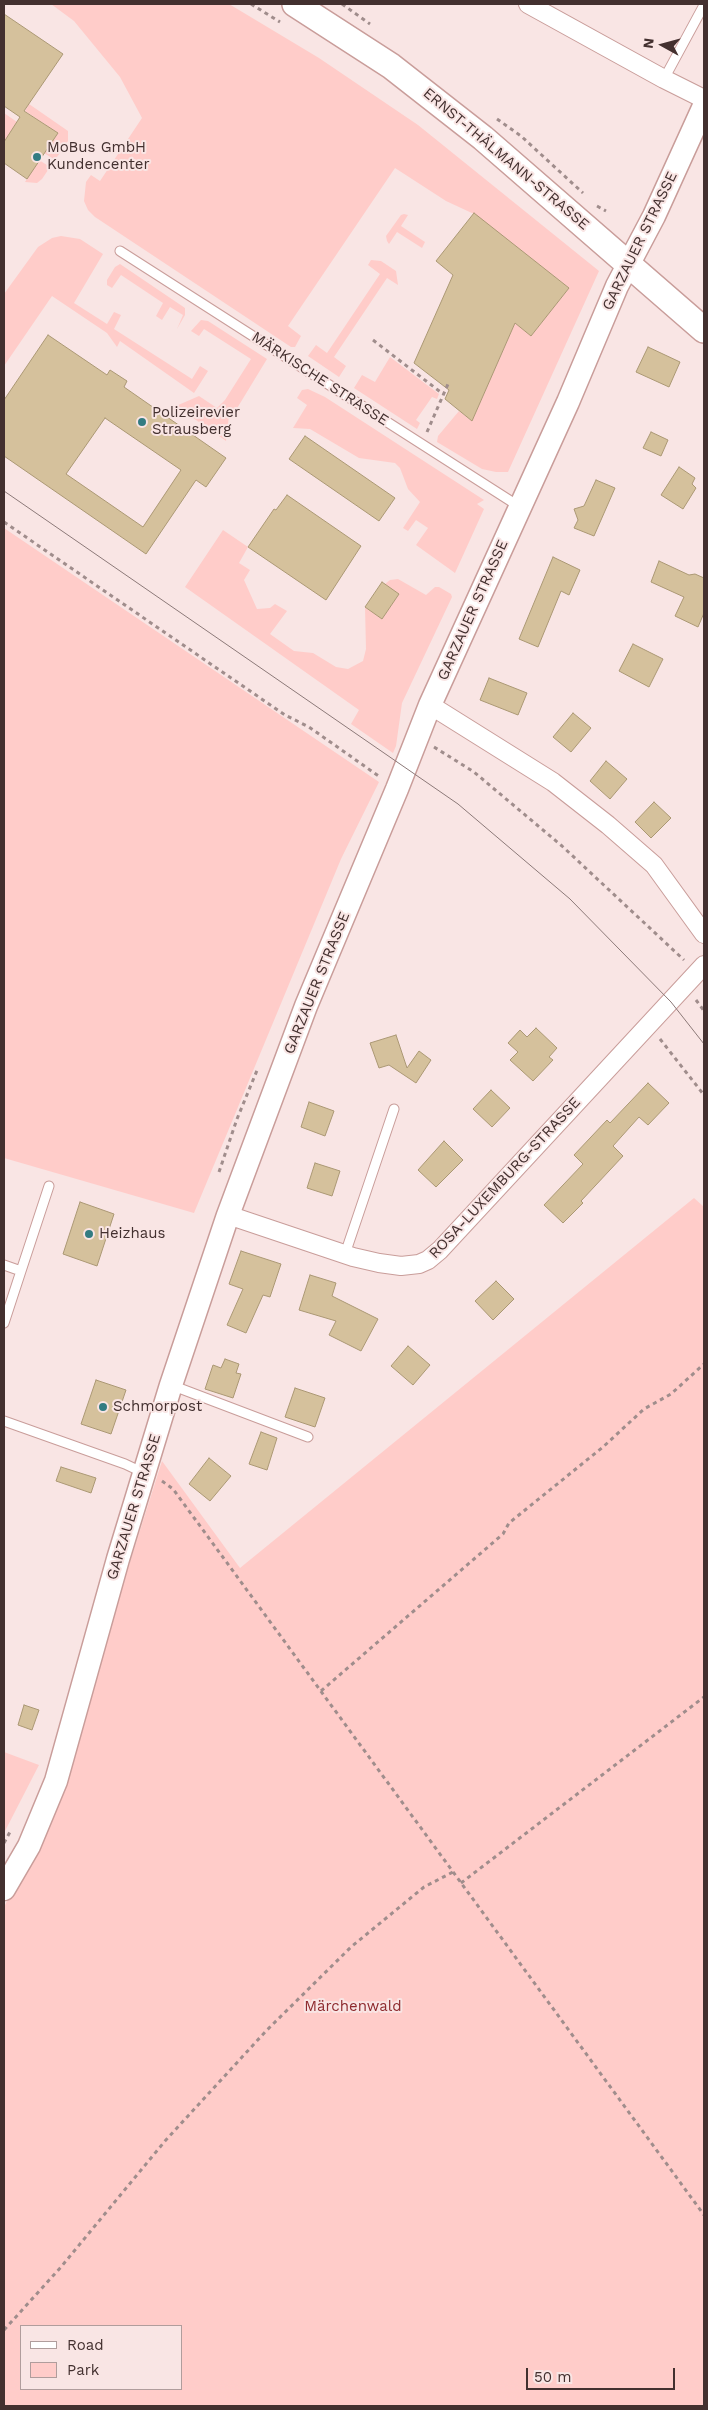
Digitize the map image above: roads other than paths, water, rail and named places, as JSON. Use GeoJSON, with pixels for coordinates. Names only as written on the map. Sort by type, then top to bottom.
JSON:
{"type":"FeatureCollection","features":[{"type":"Feature","properties":{"kind":"main road","name":"ERNST-THÄLMANN-STRASSE"},"geometry":{"type":"LineString","coordinates":[[291,15],[406,78],[483,138],[629,262],[704,330]]}},
{"type":"Feature","properties":{"kind":"street"},"geometry":{"type":"LineString","coordinates":[[528,4],[704,99]]}},
{"type":"Feature","properties":{"kind":"street","name":"GARZAUER STRASSE"},"geometry":{"type":"LineString","coordinates":[[4,1889],[29,1846],[56,1781],[144,1472],[171,1385],[228,1215],[306,1006],[430,704],[629,262],[654,216],[704,106]]}},
{"type":"Feature","properties":{"kind":"street"},"geometry":{"type":"LineString","coordinates":[[430,704],[553,782],[608,825],[654,865],[704,934]]}},
{"type":"Feature","properties":{"kind":"street","name":"ROSA-LUXEMBURG-STRASSE"},"geometry":{"type":"LineString","coordinates":[[228,1215],[345,1254],[379,1263],[401,1266],[419,1264],[428,1260],[440,1250],[701,969]]}},
{"type":"Feature","properties":{"kind":"lane"},"geometry":{"type":"LineString","coordinates":[[664,79],[704,5]]}},
{"type":"Feature","properties":{"kind":"lane","name":"MÄRKISCHE STRASSE"},"geometry":{"type":"LineString","coordinates":[[120,251],[520,507]]}},
{"type":"Feature","properties":{"kind":"lane"},"geometry":{"type":"LineString","coordinates":[[345,1254],[394,1109]]}},
{"type":"Feature","properties":{"kind":"lane"},"geometry":{"type":"LineString","coordinates":[[4,1323],[49,1186]]}},
{"type":"Feature","properties":{"kind":"lane"},"geometry":{"type":"LineString","coordinates":[[4,1265],[21,1271]]}},
{"type":"Feature","properties":{"kind":"lane"},"geometry":{"type":"LineString","coordinates":[[171,1385],[308,1437]]}},
{"type":"Feature","properties":{"kind":"lane"},"geometry":{"type":"LineString","coordinates":[[4,1421],[144,1472]]}},
{"type":"Feature","properties":{"kind":"tram line"},"geometry":{"type":"LineString","coordinates":[[4,491],[458,804],[570,899],[671,1002],[704,1044]]}},
{"type":"Feature","properties":{"kind":"place","name":"MoBus GmbH Kundencenter"},"geometry":{"type":"Point","coordinates":[37,157]}},
{"type":"Feature","properties":{"kind":"place","name":"Polizeirevier Strausberg"},"geometry":{"type":"Point","coordinates":[142,422]}},
{"type":"Feature","properties":{"kind":"place","name":"Heizhaus"},"geometry":{"type":"Point","coordinates":[89,1234]}},
{"type":"Feature","properties":{"kind":"place","name":"Schmorpost"},"geometry":{"type":"Point","coordinates":[103,1407]}},
{"type":"Feature","properties":{"kind":"park label","name":"Märchenwald"},"geometry":{"type":"Point","coordinates":[353,2007]}}]}
